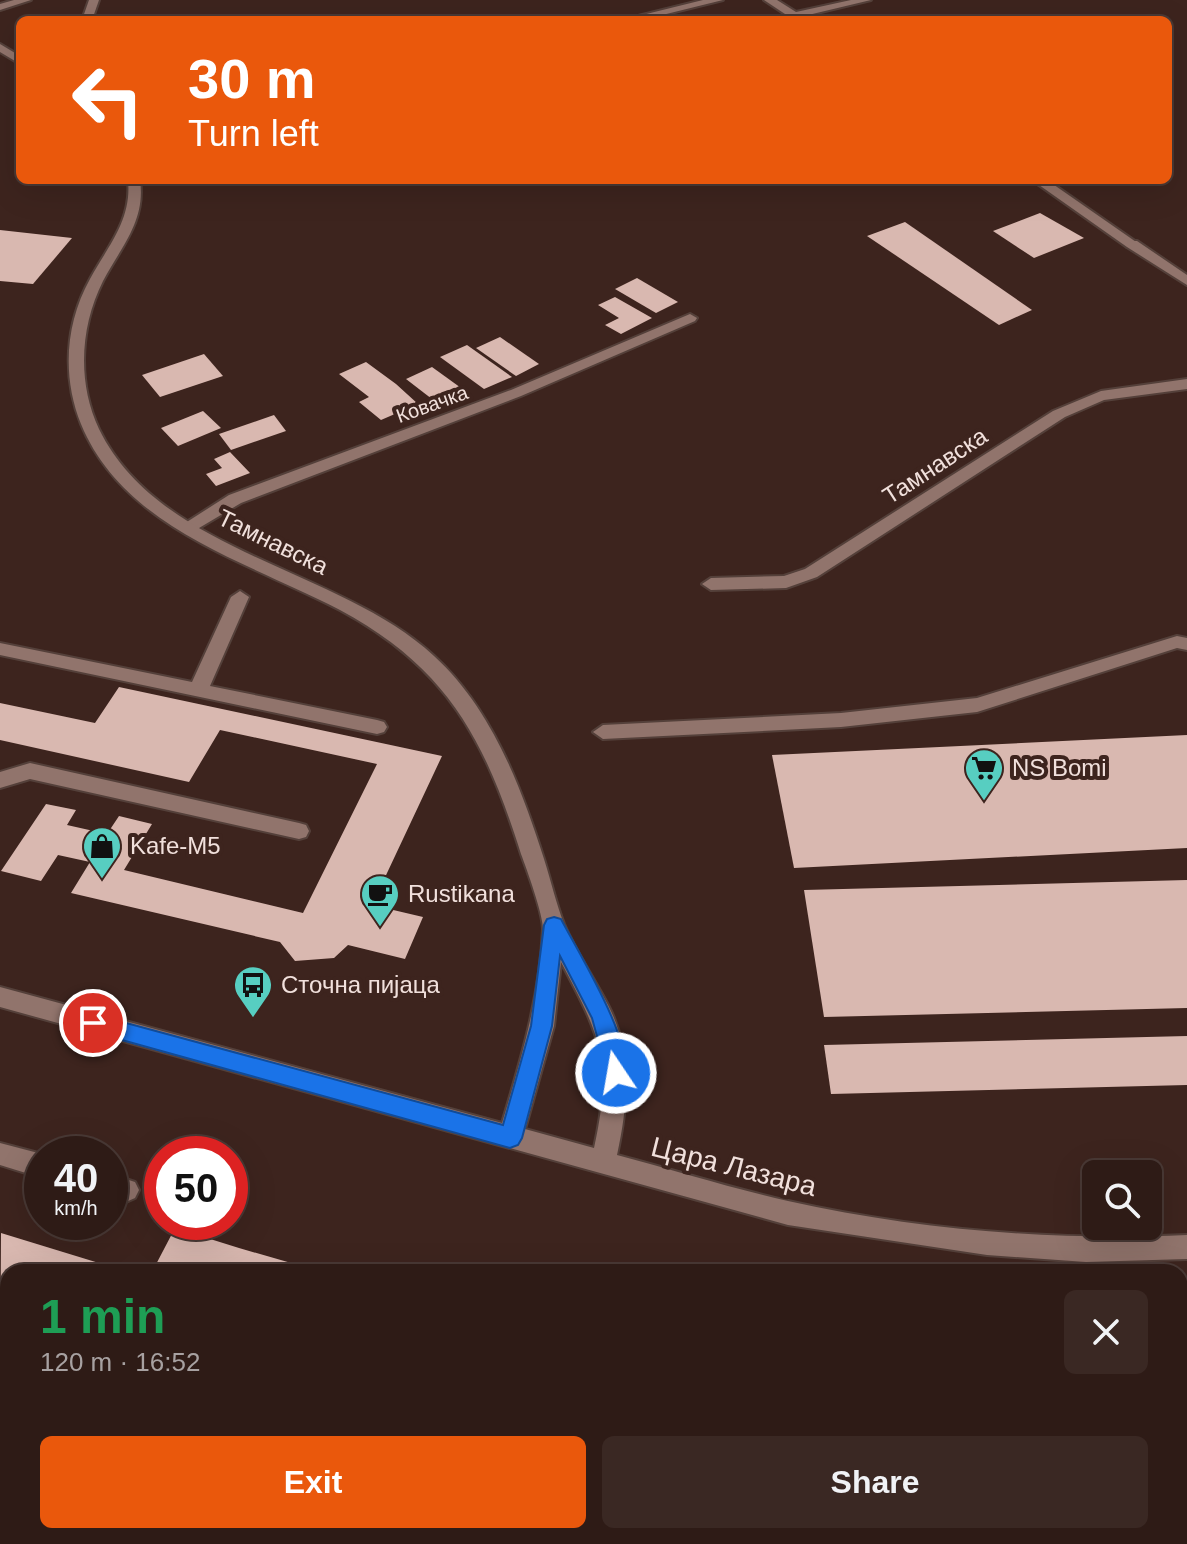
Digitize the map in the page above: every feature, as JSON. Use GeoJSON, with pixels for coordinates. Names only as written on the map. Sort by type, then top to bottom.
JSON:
{"type":"FeatureCollection","features":[{"type":"Feature","properties":{"kind":"main road"},"geometry":{"type":"LineString","coordinates":[[0,7],[26,0]]}},
{"type":"Feature","properties":{"kind":"main road"},"geometry":{"type":"LineString","coordinates":[[645,16],[718,0]]}},
{"type":"Feature","properties":{"kind":"main road"},"geometry":{"type":"LineString","coordinates":[[769,0],[795,16]]}},
{"type":"Feature","properties":{"kind":"main road"},"geometry":{"type":"LineString","coordinates":[[806,16],[866,0]]}},
{"type":"Feature","properties":{"kind":"main road","name":"Тамнавска"},"geometry":{"type":"LineString","coordinates":[[134,184],[131,222],[95,284],[76,337],[75,374],[82,406],[100,446],[121,474],[150,502],[188,527],[336,599],[389,629],[428,661],[460,697],[488,739],[511,792],[554,925]]}},
{"type":"Feature","properties":{"kind":"main road"},"geometry":{"type":"LineString","coordinates":[[1044,184],[1187,281]]}},
{"type":"Feature","properties":{"kind":"main road","name":"Ковачка"},"geometry":{"type":"LineString","coordinates":[[188,527],[235,499],[489,404],[690,318]]}},
{"type":"Feature","properties":{"kind":"main road","name":"Тамнавска"},"geometry":{"type":"LineString","coordinates":[[711,584],[786,582],[811,573],[1059,414],[1101,396],[1187,384]]}},
{"type":"Feature","properties":{"kind":"main road"},"geometry":{"type":"LineString","coordinates":[[199,688],[240,597]]}},
{"type":"Feature","properties":{"kind":"main road"},"geometry":{"type":"LineString","coordinates":[[603,732],[841,720],[977,705],[1177,642],[1187,644]]}},
{"type":"Feature","properties":{"kind":"main road"},"geometry":{"type":"LineString","coordinates":[[0,649],[377,727]]}},
{"type":"Feature","properties":{"kind":"main road"},"geometry":{"type":"LineString","coordinates":[[0,780],[30,771],[299,831]]}},
{"type":"Feature","properties":{"kind":"main road"},"geometry":{"type":"LineString","coordinates":[[510,1138],[542,1026],[554,925]]}},
{"type":"Feature","properties":{"kind":"main road"},"geometry":{"type":"LineString","coordinates":[[554,925],[602,1016],[611,1042],[616,1093],[603,1163]]}},
{"type":"Feature","properties":{"kind":"main road","name":"Цара Лазара"},"geometry":{"type":"LineString","coordinates":[[0,997],[788,1213],[896,1233],[1010,1247],[1123,1252],[1187,1247]]}},
{"type":"Feature","properties":{"kind":"main road"},"geometry":{"type":"LineString","coordinates":[[0,1154],[24,1161]]}},
{"type":"Feature","properties":{"kind":"building"},"geometry":{"type":"Polygon","coordinates":[[[1040,213],[1084,238],[1034,258],[993,231],[1040,213]]]}},
{"type":"Feature","properties":{"kind":"building"},"geometry":{"type":"Polygon","coordinates":[[[905,222],[1032,310],[999,325],[867,236],[905,222]]]}},
{"type":"Feature","properties":{"kind":"building"},"geometry":{"type":"Polygon","coordinates":[[[0,230],[72,238],[33,284],[0,281],[0,230]]]}},
{"type":"Feature","properties":{"kind":"building"},"geometry":{"type":"Polygon","coordinates":[[[637,278],[678,302],[656,313],[615,289],[637,278]]]}},
{"type":"Feature","properties":{"kind":"building"},"geometry":{"type":"Polygon","coordinates":[[[615,297],[652,318],[621,334],[605,325],[619,318],[598,305],[615,297]]]}},
{"type":"Feature","properties":{"kind":"building"},"geometry":{"type":"Polygon","coordinates":[[[500,337],[539,364],[516,376],[476,348],[500,337]]]}},
{"type":"Feature","properties":{"kind":"building"},"geometry":{"type":"Polygon","coordinates":[[[467,345],[512,377],[484,389],[440,357],[467,345]]]}},
{"type":"Feature","properties":{"kind":"building"},"geometry":{"type":"Polygon","coordinates":[[[204,354],[223,376],[160,397],[142,375],[204,354]]]}},
{"type":"Feature","properties":{"kind":"building"},"geometry":{"type":"Polygon","coordinates":[[[366,362],[418,404],[381,420],[359,402],[369,397],[339,374],[366,362]]]}},
{"type":"Feature","properties":{"kind":"building"},"geometry":{"type":"Polygon","coordinates":[[[432,367],[468,393],[441,406],[406,379],[432,367]]]}},
{"type":"Feature","properties":{"kind":"building"},"geometry":{"type":"Polygon","coordinates":[[[203,411],[221,428],[178,446],[161,428],[203,411]]]}},
{"type":"Feature","properties":{"kind":"building"},"geometry":{"type":"Polygon","coordinates":[[[274,415],[286,431],[231,450],[219,434],[274,415]]]}},
{"type":"Feature","properties":{"kind":"building"},"geometry":{"type":"Polygon","coordinates":[[[230,452],[250,473],[216,486],[206,474],[222,468],[214,459],[230,452]]]}},
{"type":"Feature","properties":{"kind":"building"},"geometry":{"type":"Polygon","coordinates":[[[119,687],[442,756],[372,905],[423,917],[405,959],[348,945],[334,958],[295,961],[280,942],[71,893],[90,862],[58,855],[41,881],[1,871],[46,804],[76,810],[67,825],[107,834],[119,816],[152,824],[124,870],[303,913],[377,764],[220,730],[189,782],[0,740],[0,703],[95,723],[119,687]]]}},
{"type":"Feature","properties":{"kind":"building","name":"NS Bomi"},"geometry":{"type":"Polygon","coordinates":[[[1187,735],[1187,848],[794,868],[772,755],[1187,735]]]}},
{"type":"Feature","properties":{"kind":"building"},"geometry":{"type":"Polygon","coordinates":[[[1187,880],[1187,1008],[824,1017],[804,890],[1187,880]]]}},
{"type":"Feature","properties":{"kind":"building"},"geometry":{"type":"Polygon","coordinates":[[[1187,1036],[1187,1085],[831,1094],[824,1045],[1187,1036]]]}},
{"type":"Feature","properties":{"kind":"building"},"geometry":{"type":"Polygon","coordinates":[[[1,1233],[102,1264],[1,1264],[1,1233]]]}},
{"type":"Feature","properties":{"kind":"building"},"geometry":{"type":"Polygon","coordinates":[[[169,1240],[213,1240],[295,1264],[156,1264],[169,1240]]]}},
{"type":"Feature","properties":{"kind":"place","name":"NS Bomi"},"geometry":{"type":"Point","coordinates":[984,802]}},
{"type":"Feature","properties":{"kind":"place","name":"Kafe-M5"},"geometry":{"type":"Point","coordinates":[102,880]}},
{"type":"Feature","properties":{"kind":"place","name":"Rustikana"},"geometry":{"type":"Point","coordinates":[380,928]}},
{"type":"Feature","properties":{"kind":"place","name":"Сточна пијаца"},"geometry":{"type":"Point","coordinates":[253,1019]}},
{"type":"Feature","properties":{"kind":"route"},"geometry":{"type":"LineString","coordinates":[[93,1023],[510,1138],[542,1026],[554,925],[602,1016],[611,1042],[616,1073]]}}]}
